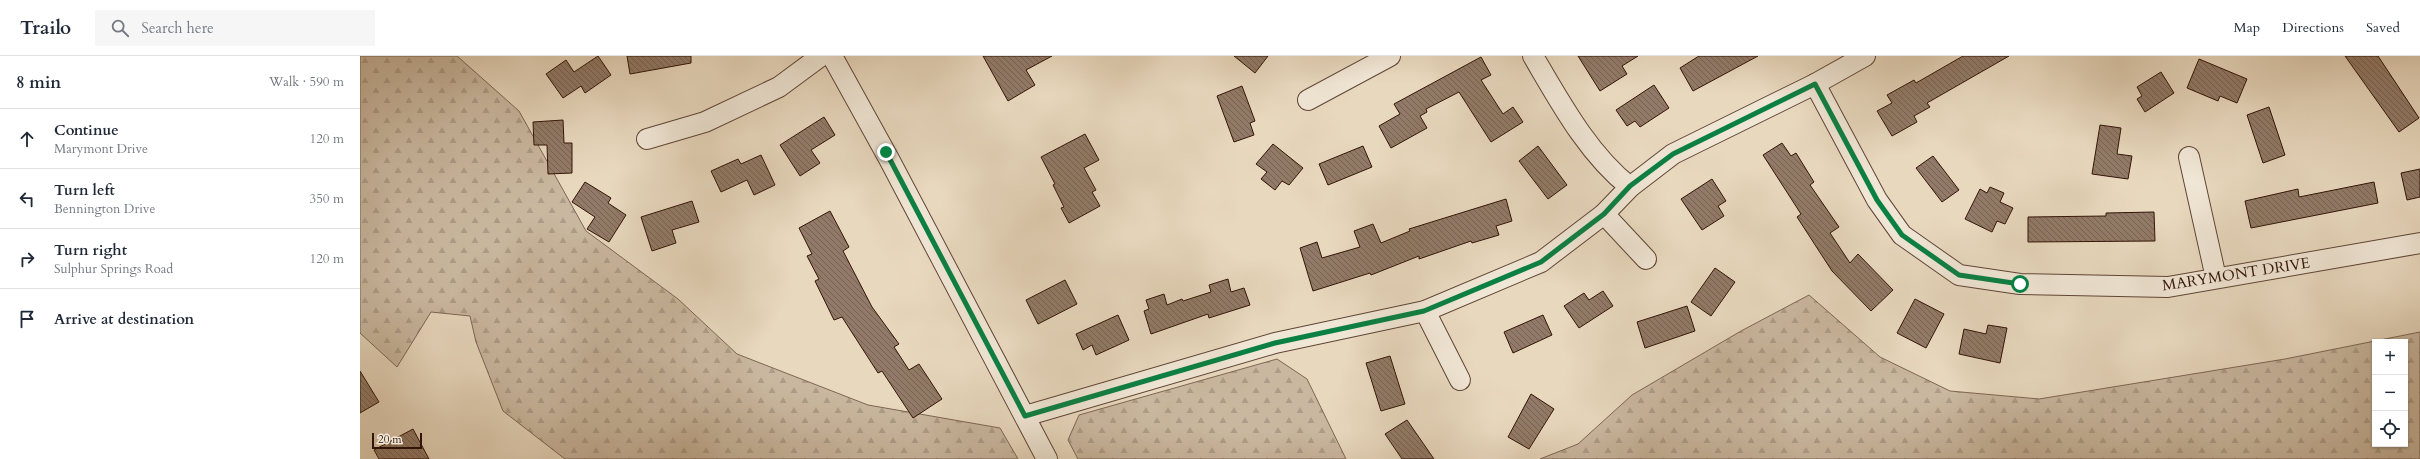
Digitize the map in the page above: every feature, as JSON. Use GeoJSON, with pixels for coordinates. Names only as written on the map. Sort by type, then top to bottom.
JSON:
{"type":"FeatureCollection","features":[{"type":"Feature","properties":{"kind":"street"},"geometry":{"type":"LineString","coordinates":[[647,139],[705,122],[779,87],[821,56]]}},
{"type":"Feature","properties":{"kind":"street"},"geometry":{"type":"LineString","coordinates":[[832,56],[888,155],[1047,459]]}},
{"type":"Feature","properties":{"kind":"street"},"geometry":{"type":"LineString","coordinates":[[1308,100],[1390,56]]}},
{"type":"Feature","properties":{"kind":"street"},"geometry":{"type":"LineString","coordinates":[[1533,56],[1564,109],[1612,173],[1630,186]]}},
{"type":"Feature","properties":{"kind":"street"},"geometry":{"type":"LineString","coordinates":[[1025,416],[1275,343],[1424,311],[1541,262],[1604,214],[1630,186],[1673,154],[1815,84],[1865,56]]}},
{"type":"Feature","properties":{"kind":"street","name":"MARYMONT DRIVE"},"geometry":{"type":"LineString","coordinates":[[1815,84],[1877,200],[1902,235],[1959,275],[2020,284],[2168,287],[2420,243]]}},
{"type":"Feature","properties":{"kind":"street"},"geometry":{"type":"LineString","coordinates":[[2189,157],[2216,278]]}},
{"type":"Feature","properties":{"kind":"street"},"geometry":{"type":"LineString","coordinates":[[1604,214],[1646,259]]}},
{"type":"Feature","properties":{"kind":"street"},"geometry":{"type":"LineString","coordinates":[[1424,311],[1460,380]]}},
{"type":"Feature","properties":{"kind":"green space"},"geometry":{"type":"Polygon","coordinates":[[[360,56],[457,56],[519,111],[586,231],[678,299],[737,354],[868,405],[1000,428],[1018,459],[565,459],[503,411],[476,342],[470,316],[431,312],[397,367],[360,333],[360,56]]]}},
{"type":"Feature","properties":{"kind":"green space"},"geometry":{"type":"Polygon","coordinates":[[[1809,295],[1880,357],[1950,391],[2039,399],[2285,359],[2372,342],[2372,447],[2408,447],[2408,339],[2385,339],[2420,332],[2420,459],[1540,459],[1578,444],[1632,395],[1741,331],[1809,295]]]}},
{"type":"Feature","properties":{"kind":"green space"},"geometry":{"type":"Polygon","coordinates":[[[1277,359],[1307,379],[1346,459],[1078,459],[1068,440],[1079,415],[1277,359]]]}},
{"type":"Feature","properties":{"kind":"building"},"geometry":{"type":"Polygon","coordinates":[[[598,56],[611,75],[585,93],[581,86],[563,98],[546,74],[566,60],[574,72],[598,56]]]}},
{"type":"Feature","properties":{"kind":"building"},"geometry":{"type":"Polygon","coordinates":[[[627,56],[691,56],[691,63],[630,74],[627,56]]]}},
{"type":"Feature","properties":{"kind":"building"},"geometry":{"type":"Polygon","coordinates":[[[983,56],[1052,56],[1026,70],[1035,85],[1008,101],[983,56]]]}},
{"type":"Feature","properties":{"kind":"building"},"geometry":{"type":"Polygon","coordinates":[[[1234,56],[1268,56],[1255,73],[1234,56]]]}},
{"type":"Feature","properties":{"kind":"building"},"geometry":{"type":"Polygon","coordinates":[[[1578,56],[1638,56],[1622,66],[1627,74],[1600,91],[1578,56]]]}},
{"type":"Feature","properties":{"kind":"building"},"geometry":{"type":"Polygon","coordinates":[[[1699,56],[1758,56],[1693,91],[1680,68],[1699,56]]]}},
{"type":"Feature","properties":{"kind":"building"},"geometry":{"type":"Polygon","coordinates":[[[1963,56],[2009,56],[1927,103],[1930,107],[1914,116],[1917,122],[1892,136],[1877,111],[1892,103],[1887,95],[1914,80],[1916,83],[1963,56]]]}},
{"type":"Feature","properties":{"kind":"building"},"geometry":{"type":"Polygon","coordinates":[[[2345,56],[2378,56],[2419,118],[2399,132],[2345,56]]]}},
{"type":"Feature","properties":{"kind":"building"},"geometry":{"type":"Polygon","coordinates":[[[1481,57],[1491,75],[1481,80],[1503,114],[1513,107],[1523,122],[1491,142],[1459,92],[1426,109],[1427,112],[1420,116],[1427,128],[1391,148],[1379,126],[1400,114],[1394,104],[1481,57]]]}},
{"type":"Feature","properties":{"kind":"building"},"geometry":{"type":"Polygon","coordinates":[[[2199,59],[2247,79],[2237,103],[2220,96],[2218,101],[2187,88],[2199,59]]]}},
{"type":"Feature","properties":{"kind":"building"},"geometry":{"type":"Polygon","coordinates":[[[2161,72],[2174,93],[2145,112],[2137,99],[2142,96],[2137,87],[2161,72]]]}},
{"type":"Feature","properties":{"kind":"building"},"geometry":{"type":"Polygon","coordinates":[[[1654,85],[1669,108],[1640,127],[1635,121],[1627,126],[1616,110],[1654,85]]]}},
{"type":"Feature","properties":{"kind":"building"},"geometry":{"type":"Polygon","coordinates":[[[1242,86],[1255,121],[1250,123],[1254,135],[1234,142],[1217,96],[1242,86]]]}},
{"type":"Feature","properties":{"kind":"building"},"geometry":{"type":"Polygon","coordinates":[[[2269,107],[2285,155],[2263,163],[2247,115],[2269,107]]]}},
{"type":"Feature","properties":{"kind":"building"},"geometry":{"type":"Polygon","coordinates":[[[824,117],[835,135],[811,150],[820,163],[800,176],[780,145],[824,117]]]}},
{"type":"Feature","properties":{"kind":"building"},"geometry":{"type":"Polygon","coordinates":[[[563,120],[564,143],[572,143],[572,173],[548,174],[547,145],[534,145],[533,122],[563,120]]]}},
{"type":"Feature","properties":{"kind":"building"},"geometry":{"type":"Polygon","coordinates":[[[2100,125],[2121,128],[2117,154],[2132,156],[2128,179],[2092,174],[2100,125]]]}},
{"type":"Feature","properties":{"kind":"building"},"geometry":{"type":"Polygon","coordinates":[[[1085,134],[1099,160],[1084,168],[1096,190],[1092,192],[1100,206],[1069,223],[1061,208],[1064,207],[1053,185],[1055,184],[1041,157],[1085,134]]]}},
{"type":"Feature","properties":{"kind":"building"},"geometry":{"type":"Polygon","coordinates":[[[1782,143],[1791,156],[1796,153],[1814,182],[1810,185],[1839,227],[1830,233],[1850,263],[1858,254],[1893,290],[1871,311],[1832,271],[1797,217],[1801,214],[1763,155],[1782,143]]]}},
{"type":"Feature","properties":{"kind":"building"},"geometry":{"type":"Polygon","coordinates":[[[1273,144],[1303,168],[1289,185],[1282,181],[1275,190],[1261,179],[1267,172],[1256,164],[1273,144]]]}},
{"type":"Feature","properties":{"kind":"building"},"geometry":{"type":"Polygon","coordinates":[[[1363,146],[1372,167],[1328,185],[1319,164],[1363,146]]]}},
{"type":"Feature","properties":{"kind":"building"},"geometry":{"type":"Polygon","coordinates":[[[1538,146],[1567,185],[1548,199],[1519,161],[1538,146]]]}},
{"type":"Feature","properties":{"kind":"building"},"geometry":{"type":"Polygon","coordinates":[[[761,155],[775,185],[754,195],[747,180],[721,192],[711,171],[738,159],[741,164],[761,155]]]}},
{"type":"Feature","properties":{"kind":"building"},"geometry":{"type":"Polygon","coordinates":[[[1933,156],[1959,190],[1942,202],[1916,168],[1933,156]]]}},
{"type":"Feature","properties":{"kind":"building"},"geometry":{"type":"Polygon","coordinates":[[[2420,169],[2420,197],[2407,200],[2401,173],[2420,169]]]}},
{"type":"Feature","properties":{"kind":"building"},"geometry":{"type":"Polygon","coordinates":[[[1712,179],[1726,201],[1718,206],[1724,216],[1702,230],[1681,199],[1712,179]]]}},
{"type":"Feature","properties":{"kind":"building"},"geometry":{"type":"Polygon","coordinates":[[[585,182],[611,198],[608,203],[626,215],[609,242],[587,229],[595,217],[572,202],[585,182]]]}},
{"type":"Feature","properties":{"kind":"building"},"geometry":{"type":"Polygon","coordinates":[[[2374,182],[2378,203],[2251,228],[2245,201],[2298,189],[2299,197],[2374,182]]]}},
{"type":"Feature","properties":{"kind":"building"},"geometry":{"type":"Polygon","coordinates":[[[1990,187],[2004,193],[2000,202],[2013,208],[2005,224],[1997,221],[1992,232],[1965,219],[1980,189],[1987,193],[1990,187]]]}},
{"type":"Feature","properties":{"kind":"building"},"geometry":{"type":"Polygon","coordinates":[[[1506,199],[1512,221],[1496,226],[1499,235],[1472,243],[1471,241],[1419,259],[1419,256],[1371,275],[1370,273],[1313,291],[1300,248],[1317,242],[1322,258],[1360,247],[1354,231],[1373,224],[1381,243],[1410,231],[1409,229],[1506,199]]]}},
{"type":"Feature","properties":{"kind":"building"},"geometry":{"type":"Polygon","coordinates":[[[692,201],[699,222],[672,230],[676,243],[652,251],[641,217],[692,201]]]}},
{"type":"Feature","properties":{"kind":"building"},"geometry":{"type":"Polygon","coordinates":[[[830,211],[849,247],[843,251],[872,307],[899,344],[894,347],[909,370],[919,364],[942,399],[913,418],[882,371],[878,373],[842,317],[834,320],[815,281],[819,279],[807,256],[812,254],[799,228],[830,211]]]}},
{"type":"Feature","properties":{"kind":"building"},"geometry":{"type":"Polygon","coordinates":[[[2154,212],[2155,241],[2028,242],[2028,217],[2106,216],[2106,213],[2154,212]]]}},
{"type":"Feature","properties":{"kind":"building"},"geometry":{"type":"Polygon","coordinates":[[[1715,268],[1735,282],[1711,316],[1691,302],[1715,268]]]}},
{"type":"Feature","properties":{"kind":"building"},"geometry":{"type":"Polygon","coordinates":[[[1228,279],[1231,292],[1244,288],[1250,305],[1209,318],[1208,314],[1151,334],[1144,311],[1149,309],[1146,300],[1164,294],[1167,305],[1182,299],[1183,301],[1211,292],[1209,285],[1228,279]]]}},
{"type":"Feature","properties":{"kind":"building"},"geometry":{"type":"Polygon","coordinates":[[[1065,280],[1077,304],[1038,324],[1026,300],[1065,280]]]}},
{"type":"Feature","properties":{"kind":"building"},"geometry":{"type":"Polygon","coordinates":[[[1603,291],[1613,306],[1579,328],[1564,306],[1584,293],[1589,300],[1603,291]]]}},
{"type":"Feature","properties":{"kind":"building"},"geometry":{"type":"Polygon","coordinates":[[[1915,299],[1944,314],[1926,348],[1897,333],[1915,299]]]}},
{"type":"Feature","properties":{"kind":"building"},"geometry":{"type":"Polygon","coordinates":[[[1687,306],[1695,331],[1645,348],[1637,322],[1687,306]]]}},
{"type":"Feature","properties":{"kind":"building"},"geometry":{"type":"Polygon","coordinates":[[[1118,315],[1129,340],[1096,355],[1092,345],[1083,350],[1076,334],[1118,315]]]}},
{"type":"Feature","properties":{"kind":"building"},"geometry":{"type":"Polygon","coordinates":[[[1543,315],[1552,335],[1513,353],[1504,332],[1543,315]]]}},
{"type":"Feature","properties":{"kind":"building"},"geometry":{"type":"Polygon","coordinates":[[[1988,325],[2007,328],[2000,363],[1959,354],[1964,329],[1986,334],[1988,325]]]}},
{"type":"Feature","properties":{"kind":"building"},"geometry":{"type":"Polygon","coordinates":[[[1390,356],[1405,404],[1381,411],[1366,363],[1390,356]]]}},
{"type":"Feature","properties":{"kind":"building"},"geometry":{"type":"Polygon","coordinates":[[[360,371],[379,402],[360,413],[360,371]]]}},
{"type":"Feature","properties":{"kind":"building"},"geometry":{"type":"Polygon","coordinates":[[[1531,394],[1554,409],[1529,449],[1508,437],[1531,394]]]}},
{"type":"Feature","properties":{"kind":"building"},"geometry":{"type":"Polygon","coordinates":[[[1407,420],[1434,459],[1402,459],[1385,434],[1407,420]]]}},
{"type":"Feature","properties":{"kind":"building"},"geometry":{"type":"Polygon","coordinates":[[[413,429],[429,459],[379,459],[374,450],[413,429]]]}},
{"type":"Feature","properties":{"kind":"route"},"geometry":{"type":"LineString","coordinates":[[886,152],[1025,416],[1275,343],[1424,311],[1541,262],[1604,214],[1630,186],[1673,154],[1815,84],[1877,200],[1902,235],[1959,275],[2020,284]]}}]}
